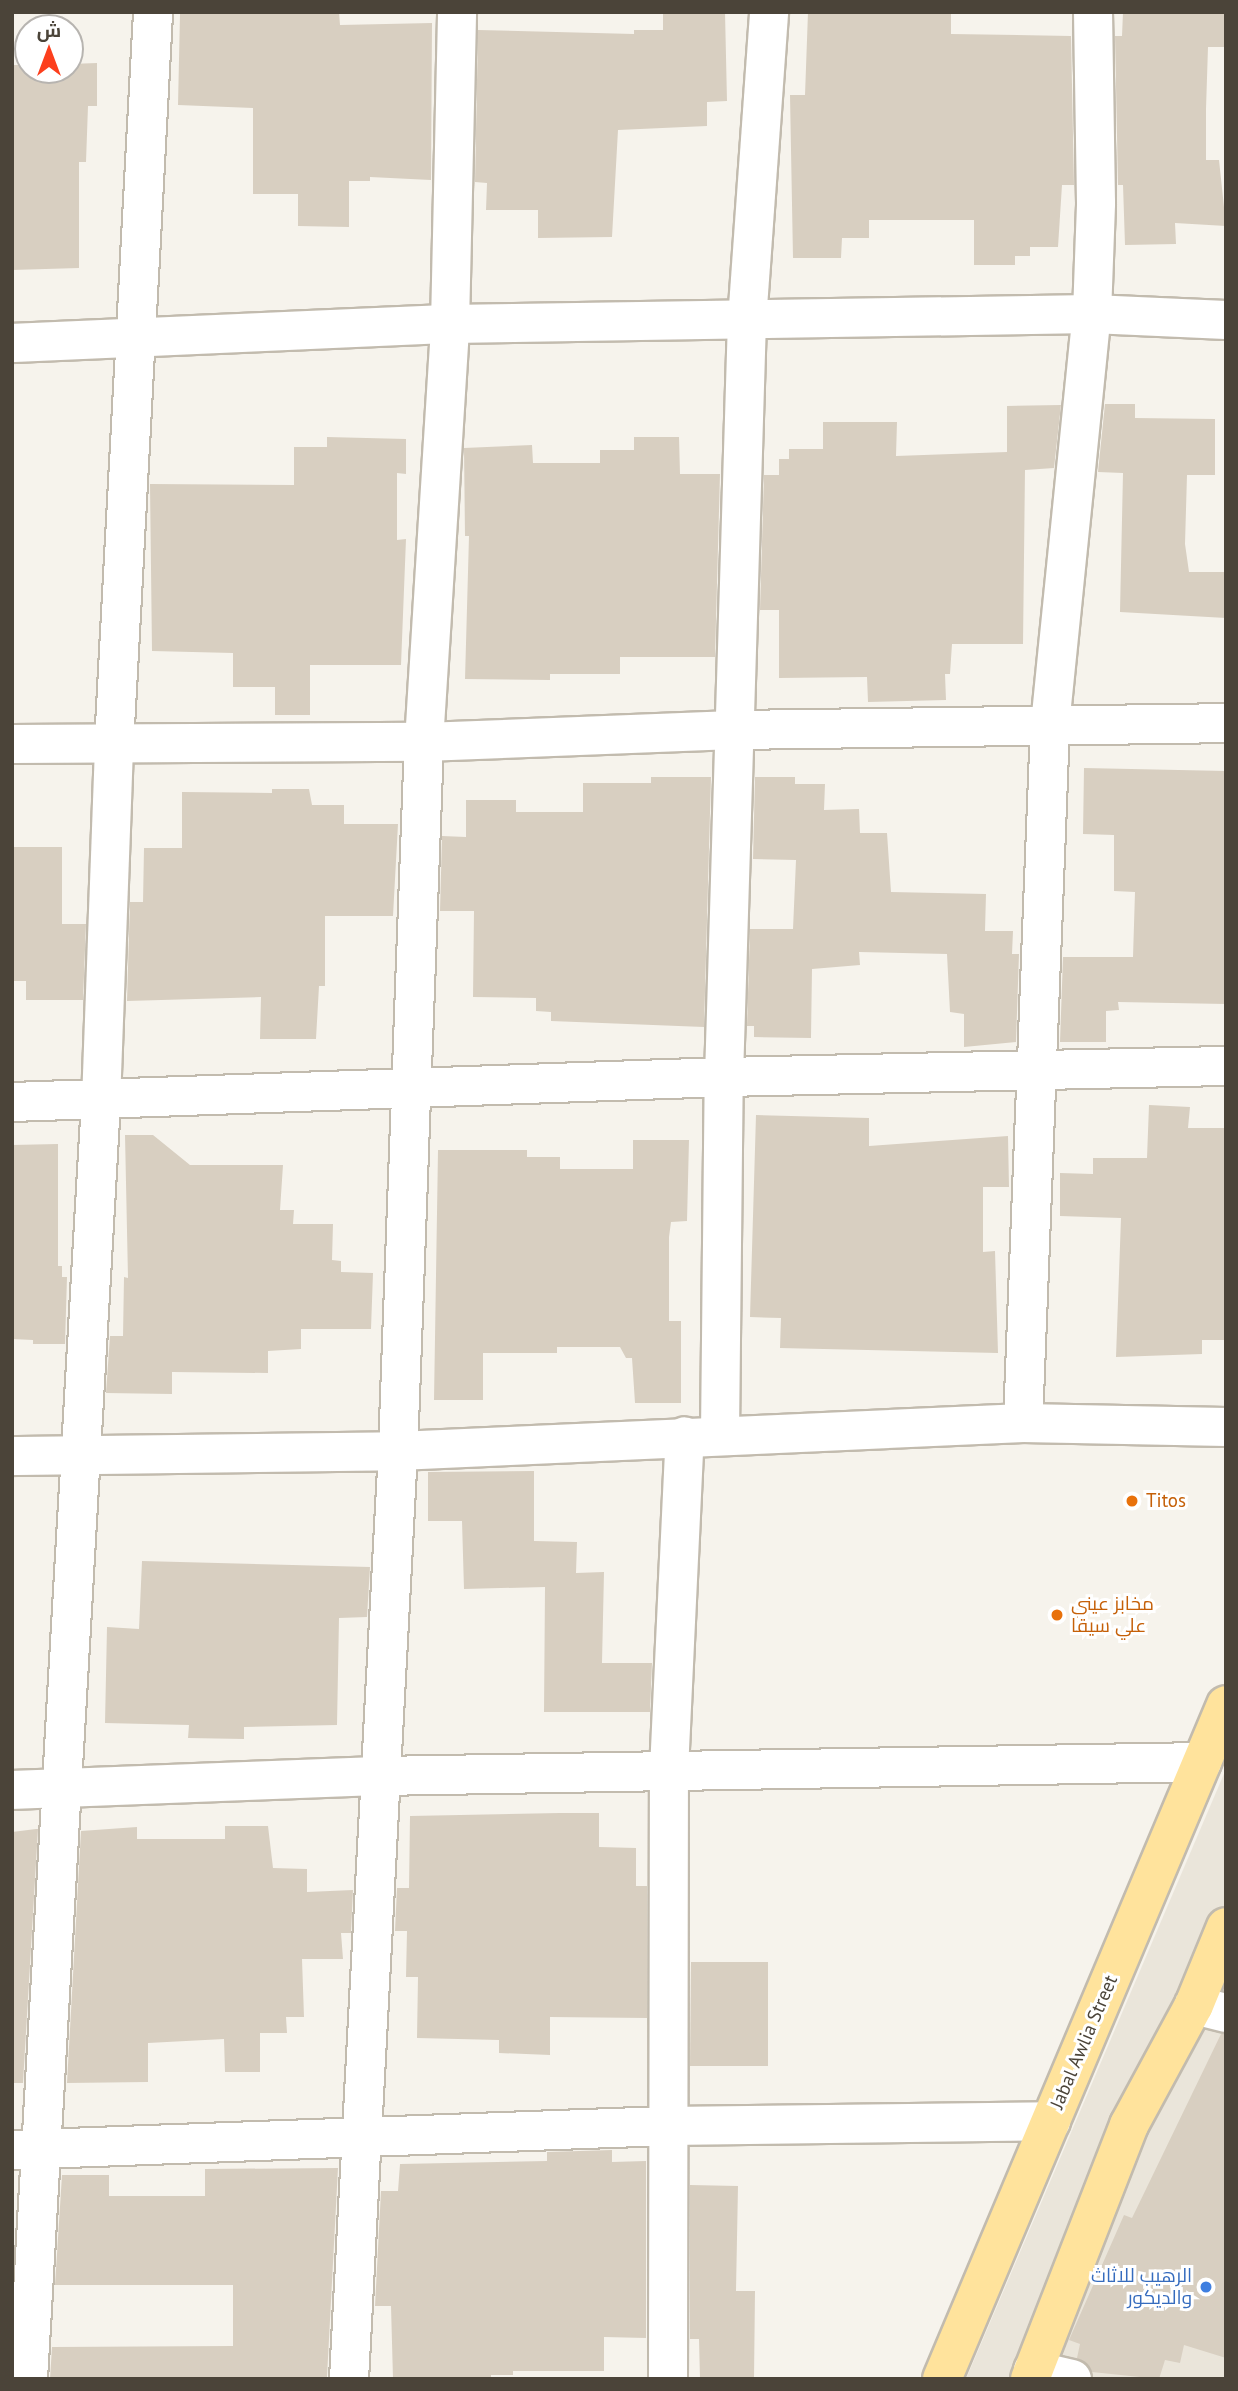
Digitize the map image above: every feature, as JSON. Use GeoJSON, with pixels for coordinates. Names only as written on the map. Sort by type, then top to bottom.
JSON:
{"type":"FeatureCollection","features":[{"type":"Feature","properties":{"kind":"main road","name":"Jabal Awlia Street"},"geometry":{"type":"LineString","coordinates":[[942,2379],[1226,1705]]}},
{"type":"Feature","properties":{"kind":"main road"},"geometry":{"type":"LineString","coordinates":[[1032,2374],[1129,2125],[1210,2009],[1226,1927]]}},
{"type":"Feature","properties":{"kind":"street"},"geometry":{"type":"LineString","coordinates":[[28,2379],[27,2150],[63,1788],[101,1102],[114,746],[153,12]]}},
{"type":"Feature","properties":{"kind":"street"},"geometry":{"type":"LineString","coordinates":[[349,2379],[378,1776],[398,1451],[424,742],[450,324],[457,12]]}},
{"type":"Feature","properties":{"kind":"street"},"geometry":{"type":"LineString","coordinates":[[668,2379],[669,1770],[702,1436],[724,1077],[747,321],[769,12]]}},
{"type":"Feature","properties":{"kind":"street"},"geometry":{"type":"LineString","coordinates":[[1023,1423],[1034,1070],[1050,725],[1092,314],[1096,203],[1093,12]]}},
{"type":"Feature","properties":{"kind":"street"},"geometry":{"type":"LineString","coordinates":[[12,343],[450,324],[1092,314],[1226,320]]}},
{"type":"Feature","properties":{"kind":"street"},"geometry":{"type":"LineString","coordinates":[[12,744],[114,746],[424,742],[734,730],[1226,723]]}},
{"type":"Feature","properties":{"kind":"street"},"geometry":{"type":"LineString","coordinates":[[12,1102],[101,1102],[724,1077],[1226,1066]]}},
{"type":"Feature","properties":{"kind":"street"},"geometry":{"type":"LineString","coordinates":[[12,1456],[398,1451],[1023,1423],[1226,1427]]}},
{"type":"Feature","properties":{"kind":"street"},"geometry":{"type":"LineString","coordinates":[[12,1790],[378,1776],[1202,1762]]}},
{"type":"Feature","properties":{"kind":"street"},"geometry":{"type":"LineString","coordinates":[[27,2150],[667,2126],[1051,2121]]}},
{"type":"Feature","properties":{"kind":"street"},"geometry":{"type":"LineString","coordinates":[[1032,2374],[1072,2379]]}},
{"type":"Feature","properties":{"kind":"shaded area"},"geometry":{"type":"Polygon","coordinates":[[[1226,1769],[1226,2379],[966,2379],[1226,1769]]]}},
{"type":"Feature","properties":{"kind":"building"},"geometry":{"type":"Polygon","coordinates":[[[339,12],[340,25],[432,23],[431,180],[370,177],[370,181],[349,181],[349,227],[298,226],[298,194],[253,194],[253,108],[178,105],[180,14],[339,12]]]}},
{"type":"Feature","properties":{"kind":"building"},"geometry":{"type":"Polygon","coordinates":[[[663,12],[725,12],[727,101],[707,102],[707,126],[618,130],[612,237],[538,238],[538,210],[486,210],[487,183],[475,182],[478,30],[634,34],[634,30],[663,30],[663,12]]]}},
{"type":"Feature","properties":{"kind":"building"},"geometry":{"type":"Polygon","coordinates":[[[808,12],[951,12],[951,34],[1071,36],[1074,185],[1062,185],[1058,247],[1030,247],[1030,256],[1015,256],[1015,265],[974,265],[974,220],[869,220],[869,238],[842,238],[841,258],[793,258],[790,95],[805,95],[808,12]]]}},
{"type":"Feature","properties":{"kind":"building"},"geometry":{"type":"Polygon","coordinates":[[[1123,12],[1226,12],[1226,47],[1208,47],[1206,160],[1219,160],[1226,226],[1175,223],[1176,244],[1125,245],[1123,185],[1118,185],[1115,36],[1122,36],[1123,12]]]}},
{"type":"Feature","properties":{"kind":"building"},"geometry":{"type":"Polygon","coordinates":[[[84,63],[97,63],[97,106],[88,106],[86,162],[79,162],[79,268],[12,270],[12,65],[14,84],[84,84],[84,63]]]}},
{"type":"Feature","properties":{"kind":"building"},"geometry":{"type":"Polygon","coordinates":[[[1105,404],[1135,404],[1135,418],[1215,419],[1215,475],[1187,475],[1185,544],[1189,572],[1226,572],[1226,618],[1120,612],[1123,473],[1098,472],[1105,404]]]}},
{"type":"Feature","properties":{"kind":"building"},"geometry":{"type":"Polygon","coordinates":[[[1061,405],[1054,468],[1025,470],[1023,644],[952,644],[950,674],[945,674],[946,700],[868,702],[867,677],[779,678],[779,610],[760,610],[764,475],[779,475],[779,459],[789,459],[789,449],[823,449],[823,422],[897,422],[896,456],[1007,452],[1007,406],[1061,405]]]}},
{"type":"Feature","properties":{"kind":"building"},"geometry":{"type":"Polygon","coordinates":[[[327,437],[406,439],[406,474],[397,473],[397,540],[406,539],[401,665],[310,665],[310,715],[275,715],[275,687],[233,687],[233,653],[152,651],[150,484],[294,485],[294,447],[327,447],[327,437]]]}},
{"type":"Feature","properties":{"kind":"building"},"geometry":{"type":"Polygon","coordinates":[[[634,437],[679,437],[680,474],[720,474],[715,657],[620,657],[620,674],[550,674],[550,680],[465,679],[469,536],[465,536],[464,448],[532,445],[533,463],[600,463],[600,450],[634,450],[634,437]]]}},
{"type":"Feature","properties":{"kind":"building"},"geometry":{"type":"Polygon","coordinates":[[[1084,768],[1226,771],[1226,1004],[1118,1002],[1119,1010],[1106,1011],[1106,1042],[1060,1042],[1063,957],[1133,957],[1135,892],[1114,891],[1114,835],[1083,834],[1084,768]]]}},
{"type":"Feature","properties":{"kind":"building"},"geometry":{"type":"Polygon","coordinates":[[[651,777],[711,777],[704,1027],[551,1021],[551,1012],[536,1011],[536,998],[473,997],[474,911],[440,911],[442,836],[466,837],[466,800],[516,800],[516,812],[583,812],[583,783],[651,783],[651,777]]]}},
{"type":"Feature","properties":{"kind":"building"},"geometry":{"type":"Polygon","coordinates":[[[755,777],[795,777],[795,784],[825,784],[824,810],[859,809],[860,833],[887,833],[891,892],[986,894],[985,931],[1013,931],[1012,954],[1019,954],[1016,1042],[964,1047],[964,1014],[950,1012],[947,954],[859,952],[860,965],[812,969],[811,1038],[754,1037],[754,1026],[747,1026],[750,929],[793,929],[796,860],[753,859],[755,777]]]}},
{"type":"Feature","properties":{"kind":"building"},"geometry":{"type":"Polygon","coordinates":[[[272,789],[309,789],[312,805],[344,805],[344,824],[398,824],[393,916],[325,916],[325,986],[319,986],[316,1039],[260,1039],[261,997],[127,1001],[130,902],[143,902],[144,848],[182,848],[182,792],[272,793],[272,789]]]}},
{"type":"Feature","properties":{"kind":"building"},"geometry":{"type":"Polygon","coordinates":[[[12,847],[62,847],[62,924],[86,924],[83,1000],[26,1000],[26,981],[12,981],[12,847]]]}},
{"type":"Feature","properties":{"kind":"building"},"geometry":{"type":"Polygon","coordinates":[[[1149,1105],[1190,1107],[1188,1128],[1226,1128],[1226,1340],[1202,1340],[1202,1354],[1116,1357],[1121,1218],[1060,1216],[1060,1173],[1093,1174],[1093,1158],[1147,1158],[1149,1105]]]}},
{"type":"Feature","properties":{"kind":"building"},"geometry":{"type":"Polygon","coordinates":[[[756,1115],[869,1118],[869,1146],[1008,1136],[1009,1187],[983,1187],[983,1252],[995,1251],[998,1353],[780,1348],[781,1318],[750,1317],[756,1115]]]}},
{"type":"Feature","properties":{"kind":"building"},"geometry":{"type":"Polygon","coordinates":[[[125,1135],[153,1135],[190,1165],[283,1165],[280,1210],[294,1210],[293,1224],[333,1224],[332,1260],[341,1261],[341,1272],[373,1273],[371,1329],[301,1329],[301,1349],[268,1351],[268,1373],[172,1372],[172,1394],[106,1393],[110,1336],[123,1336],[124,1277],[128,1278],[125,1135]]]}},
{"type":"Feature","properties":{"kind":"building"},"geometry":{"type":"Polygon","coordinates":[[[633,1140],[689,1140],[687,1221],[671,1222],[669,1237],[669,1321],[681,1321],[681,1403],[635,1403],[632,1358],[626,1358],[620,1347],[557,1347],[557,1353],[483,1353],[483,1400],[434,1400],[438,1150],[527,1150],[527,1157],[560,1157],[560,1169],[633,1169],[633,1140]]]}},
{"type":"Feature","properties":{"kind":"building"},"geometry":{"type":"Polygon","coordinates":[[[58,1144],[58,1266],[62,1266],[62,1277],[67,1277],[65,1344],[33,1344],[33,1340],[12,1339],[12,1145],[58,1144]]]}},
{"type":"Feature","properties":{"kind":"building"},"geometry":{"type":"Polygon","coordinates":[[[534,1471],[534,1541],[577,1542],[576,1573],[604,1572],[602,1663],[652,1663],[650,1712],[544,1712],[545,1587],[464,1589],[462,1521],[428,1521],[428,1472],[534,1471]]]}},
{"type":"Feature","properties":{"kind":"building"},"geometry":{"type":"Polygon","coordinates":[[[142,1561],[370,1567],[367,1617],[339,1618],[337,1725],[244,1727],[244,1739],[188,1738],[189,1725],[105,1723],[107,1627],[139,1629],[142,1561]]]}},
{"type":"Feature","properties":{"kind":"building"},"geometry":{"type":"Polygon","coordinates":[[[599,1813],[599,1847],[636,1848],[636,1886],[647,1886],[647,2018],[550,2017],[550,2055],[499,2053],[499,2040],[417,2038],[418,1977],[406,1977],[407,1931],[395,1931],[397,1888],[409,1888],[410,1816],[599,1813]]]}},
{"type":"Feature","properties":{"kind":"building"},"geometry":{"type":"Polygon","coordinates":[[[225,1826],[268,1826],[273,1868],[307,1869],[307,1892],[353,1890],[351,1933],[341,1933],[343,1959],[302,1959],[304,2017],[286,2017],[287,2033],[260,2033],[260,2072],[225,2072],[224,2039],[148,2043],[148,2082],[67,2083],[81,1831],[137,1827],[137,1839],[225,1839],[225,1826]]]}},
{"type":"Feature","properties":{"kind":"building"},"geometry":{"type":"Polygon","coordinates":[[[38,1829],[23,2083],[12,2083],[12,1832],[38,1829]]]}},
{"type":"Feature","properties":{"kind":"building"},"geometry":{"type":"Polygon","coordinates":[[[691,1962],[768,1962],[768,2066],[690,2066],[691,1962]]]}},
{"type":"Feature","properties":{"kind":"building"},"geometry":{"type":"Polygon","coordinates":[[[1221,2034],[1226,2034],[1226,2358],[1184,2345],[1180,2363],[1165,2360],[1159,2379],[1092,2372],[1077,2358],[1080,2344],[1069,2340],[1124,2215],[1132,2218],[1221,2034]]]}},
{"type":"Feature","properties":{"kind":"building"},"geometry":{"type":"Polygon","coordinates":[[[612,2150],[612,2162],[646,2161],[646,2338],[604,2337],[604,2371],[513,2371],[513,2375],[491,2375],[491,2379],[393,2379],[391,2306],[375,2306],[381,2191],[398,2191],[400,2164],[547,2161],[547,2152],[612,2150]]]}},
{"type":"Feature","properties":{"kind":"building"},"geometry":{"type":"Polygon","coordinates":[[[338,2168],[327,2377],[50,2379],[52,2347],[233,2346],[233,2285],[55,2285],[62,2175],[109,2175],[109,2196],[205,2196],[205,2169],[338,2168]]]}},
{"type":"Feature","properties":{"kind":"building"},"geometry":{"type":"Polygon","coordinates":[[[690,2185],[738,2186],[736,2291],[755,2291],[754,2379],[700,2379],[699,2339],[690,2339],[690,2185]]]}},
{"type":"Feature","properties":{"kind":"place","name":"Titos"},"geometry":{"type":"Point","coordinates":[1132,1501]}},
{"type":"Feature","properties":{"kind":"place","name":"مخابز عيني علي سيقا"},"geometry":{"type":"Point","coordinates":[1057,1615]}},
{"type":"Feature","properties":{"kind":"place","name":"الرهيب للاثاث والديكور"},"geometry":{"type":"Point","coordinates":[1206,2287]}}]}
